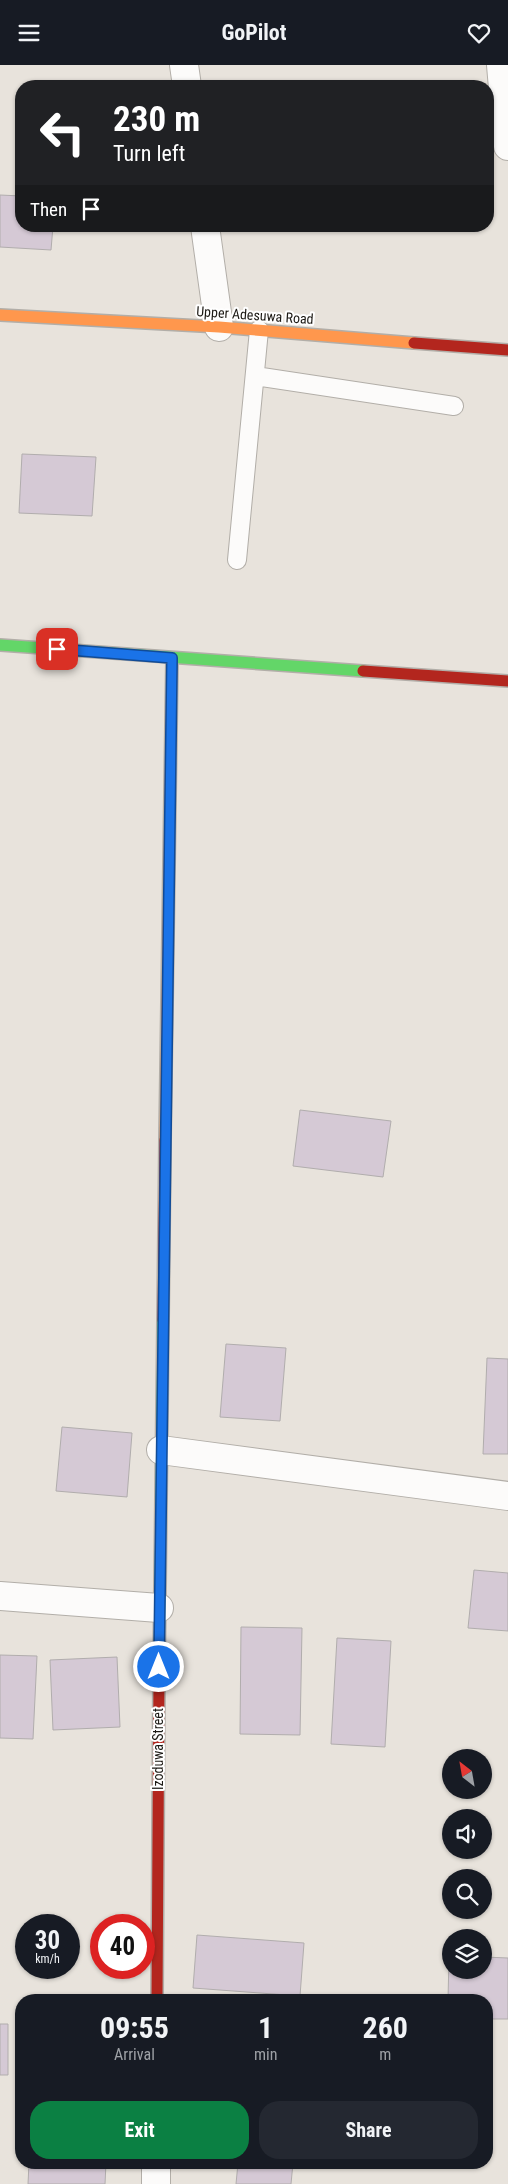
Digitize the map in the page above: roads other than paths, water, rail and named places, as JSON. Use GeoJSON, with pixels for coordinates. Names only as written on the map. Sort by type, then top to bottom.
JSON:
{"type":"FeatureCollection","features":[{"type":"Feature","properties":{"kind":"street"},"geometry":{"type":"LineString","coordinates":[[184,65],[186,80]]}},
{"type":"Feature","properties":{"kind":"street"},"geometry":{"type":"LineString","coordinates":[[501,65],[508,146]]}},
{"type":"Feature","properties":{"kind":"street"},"geometry":{"type":"LineString","coordinates":[[206,232],[219,327]]}},
{"type":"Feature","properties":{"kind":"street","name":"Upper Adesuwa Road"},"geometry":{"type":"LineString","coordinates":[[0,315],[219,327],[508,350]]}},
{"type":"Feature","properties":{"kind":"street"},"geometry":{"type":"LineString","coordinates":[[0,645],[508,681]]}},
{"type":"Feature","properties":{"kind":"street","name":"Izoduwa Street"},"geometry":{"type":"LineString","coordinates":[[157,1994],[159,1608],[172,658]]}},
{"type":"Feature","properties":{"kind":"street"},"geometry":{"type":"LineString","coordinates":[[161,1450],[508,1495]]}},
{"type":"Feature","properties":{"kind":"street"},"geometry":{"type":"LineString","coordinates":[[0,1597],[159,1608]]}},
{"type":"Feature","properties":{"kind":"street"},"geometry":{"type":"LineString","coordinates":[[156,2169],[156,2184]]}},
{"type":"Feature","properties":{"kind":"lane"},"geometry":{"type":"LineString","coordinates":[[237,560],[259,330]]}},
{"type":"Feature","properties":{"kind":"lane"},"geometry":{"type":"LineString","coordinates":[[255,376],[454,406]]}}]}
